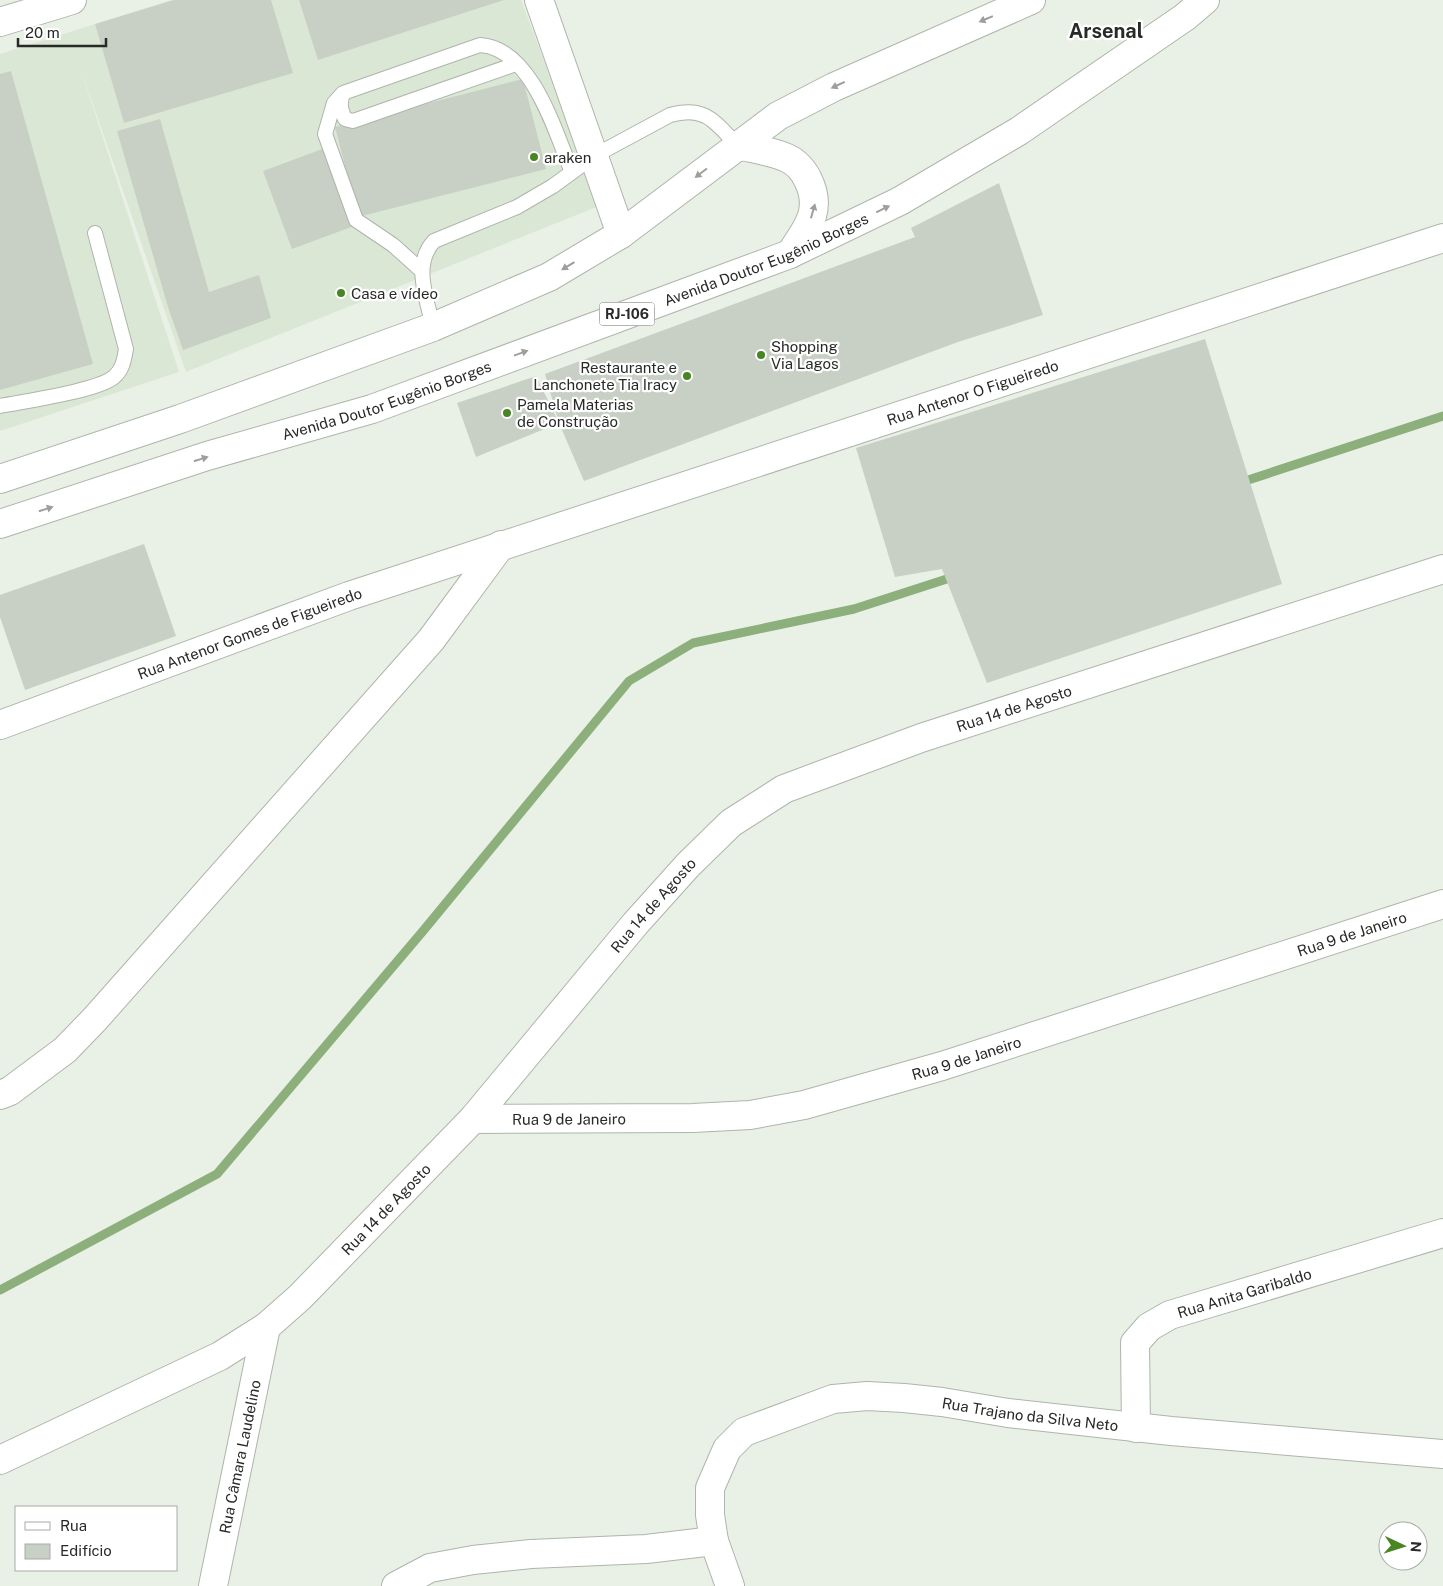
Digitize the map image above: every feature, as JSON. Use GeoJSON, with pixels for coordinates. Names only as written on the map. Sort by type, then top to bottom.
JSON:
{"type":"FeatureCollection","features":[{"type":"Feature","properties":{"kind":"main road"},"geometry":{"type":"LineString","coordinates":[[0,22],[72,0]]}},
{"type":"Feature","properties":{"kind":"main road"},"geometry":{"type":"LineString","coordinates":[[539,0],[621,234]]}},
{"type":"Feature","properties":{"kind":"main road"},"geometry":{"type":"LineString","coordinates":[[0,479],[180,419],[433,327],[549,277],[621,234],[778,116],[834,87],[1031,0]]}},
{"type":"Feature","properties":{"kind":"main road","name":"Avenida Doutor Eugênio Borges"},"geometry":{"type":"LineString","coordinates":[[0,524],[207,456],[372,409],[790,254],[900,201],[1019,131],[1185,17],[1205,0]]}},
{"type":"Feature","properties":{"kind":"main road"},"geometry":{"type":"LineString","coordinates":[[738,145],[788,158],[804,171],[812,187],[816,202],[812,216],[806,231],[790,254]]}},
{"type":"Feature","properties":{"kind":"main road","name":"Rua Antenor O Figueiredo"},"geometry":{"type":"LineString","coordinates":[[501,545],[1443,238]]}},
{"type":"Feature","properties":{"kind":"main road"},"geometry":{"type":"LineString","coordinates":[[0,1095],[10,1090],[66,1050],[95,1019],[431,640],[466,596],[501,545]]}},
{"type":"Feature","properties":{"kind":"main road","name":"Rua Antenor Gomes de Figueiredo"},"geometry":{"type":"LineString","coordinates":[[0,725],[349,596],[501,545]]}},
{"type":"Feature","properties":{"kind":"main road","name":"Rua 14 de Agosto"},"geometry":{"type":"LineString","coordinates":[[0,1460],[220,1356],[266,1327],[300,1297],[473,1119],[635,924],[688,865],[731,823],[784,789],[921,738],[1443,569]]}},
{"type":"Feature","properties":{"kind":"main road","name":"Rua 9 de Janeiro"},"geometry":{"type":"LineString","coordinates":[[473,1119],[693,1118],[750,1115],[804,1105],[942,1066],[1443,904]]}},
{"type":"Feature","properties":{"kind":"main road","name":"Rua Anita Garibaldo"},"geometry":{"type":"LineString","coordinates":[[1136,1428],[1135,1343],[1149,1327],[1170,1315],[1443,1233]]}},
{"type":"Feature","properties":{"kind":"main road","name":"Rua Câmara Laudelino"},"geometry":{"type":"LineString","coordinates":[[213,1586],[266,1327]]}},
{"type":"Feature","properties":{"kind":"main road","name":"Rua Trajano da Silva Neto"},"geometry":{"type":"LineString","coordinates":[[730,1586],[714,1541],[710,1515],[710,1488],[727,1449],[744,1432],[833,1399],[867,1396],[942,1402],[1008,1413],[1136,1428],[1443,1454]]}},
{"type":"Feature","properties":{"kind":"main road"},"geometry":{"type":"LineString","coordinates":[[396,1586],[430,1568],[473,1560],[531,1554],[646,1549],[714,1541]]}},
{"type":"Feature","properties":{"kind":"lane"},"geometry":{"type":"LineString","coordinates":[[422,271],[393,245],[356,220],[325,134],[334,103],[343,93],[480,45],[500,49],[536,87],[572,172]]}},
{"type":"Feature","properties":{"kind":"lane"},"geometry":{"type":"LineString","coordinates":[[343,93],[340,100],[345,119],[354,120],[516,64]]}},
{"type":"Feature","properties":{"kind":"lane"},"geometry":{"type":"LineString","coordinates":[[433,327],[422,271],[426,250],[434,241],[518,207],[594,156],[670,115],[682,112],[699,112],[712,119],[738,145]]}},
{"type":"Feature","properties":{"kind":"lane"},"geometry":{"type":"LineString","coordinates":[[0,406],[90,387],[114,378],[124,366],[126,349],[95,233]]}},
{"type":"Feature","properties":{"kind":"shaded area"},"geometry":{"type":"Polygon","coordinates":[[[171,0],[521,0],[599,206],[186,372],[81,70],[179,372],[0,431],[0,54],[171,0]]]}},
{"type":"Feature","properties":{"kind":"building"},"geometry":{"type":"Polygon","coordinates":[[[174,0],[271,0],[293,73],[124,123],[95,24],[174,0]]]}},
{"type":"Feature","properties":{"kind":"building"},"geometry":{"type":"Polygon","coordinates":[[[299,0],[504,0],[318,60],[299,0]]]}},
{"type":"Feature","properties":{"kind":"building"},"geometry":{"type":"Polygon","coordinates":[[[11,71],[93,364],[0,390],[0,74],[11,71]]]}},
{"type":"Feature","properties":{"kind":"building"},"geometry":{"type":"Polygon","coordinates":[[[523,79],[546,169],[358,217],[335,127],[523,79]]]}},
{"type":"Feature","properties":{"kind":"building"},"geometry":{"type":"Polygon","coordinates":[[[160,119],[209,292],[259,275],[271,318],[183,350],[168,307],[117,131],[160,119]]]}},
{"type":"Feature","properties":{"kind":"building"},"geometry":{"type":"Polygon","coordinates":[[[325,148],[354,226],[292,249],[263,171],[325,148]]]}},
{"type":"Feature","properties":{"kind":"building","name":"Shopping Via Lagos"},"geometry":{"type":"Polygon","coordinates":[[[999,183],[1043,315],[958,342],[584,481],[559,423],[545,374],[915,237],[911,228],[999,183]]]}},
{"type":"Feature","properties":{"kind":"building"},"geometry":{"type":"Polygon","coordinates":[[[1205,339],[1282,584],[987,683],[942,569],[895,577],[856,448],[1205,339]]]}},
{"type":"Feature","properties":{"kind":"building","name":"Pamela Materias de Construção"},"geometry":{"type":"Polygon","coordinates":[[[536,376],[559,423],[476,457],[457,403],[536,376]]]}},
{"type":"Feature","properties":{"kind":"building"},"geometry":{"type":"Polygon","coordinates":[[[144,544],[176,636],[25,690],[0,617],[0,595],[144,544]]]}},
{"type":"Feature","properties":{"kind":"waterway"},"geometry":{"type":"LineString","coordinates":[[1239,483],[1443,416]]}},
{"type":"Feature","properties":{"kind":"waterway"},"geometry":{"type":"LineString","coordinates":[[0,1290],[217,1174],[423,931],[629,681],[693,643],[854,609],[956,576]]}},
{"type":"Feature","properties":{"kind":"place","name":"araken"},"geometry":{"type":"Point","coordinates":[534,157]}},
{"type":"Feature","properties":{"kind":"place","name":"Casa e vídeo"},"geometry":{"type":"Point","coordinates":[341,293]}},
{"type":"Feature","properties":{"kind":"place","name":"Shopping Via Lagos"},"geometry":{"type":"Point","coordinates":[761,355]}},
{"type":"Feature","properties":{"kind":"place","name":"Restaurante e Lanchonete Tia Iracy"},"geometry":{"type":"Point","coordinates":[687,376]}},
{"type":"Feature","properties":{"kind":"place","name":"Pamela Materias de Construção"},"geometry":{"type":"Point","coordinates":[507,413]}},
{"type":"Feature","properties":{"kind":"district","name":"Arsenal"},"geometry":{"type":"Point","coordinates":[1106,31]}}]}
